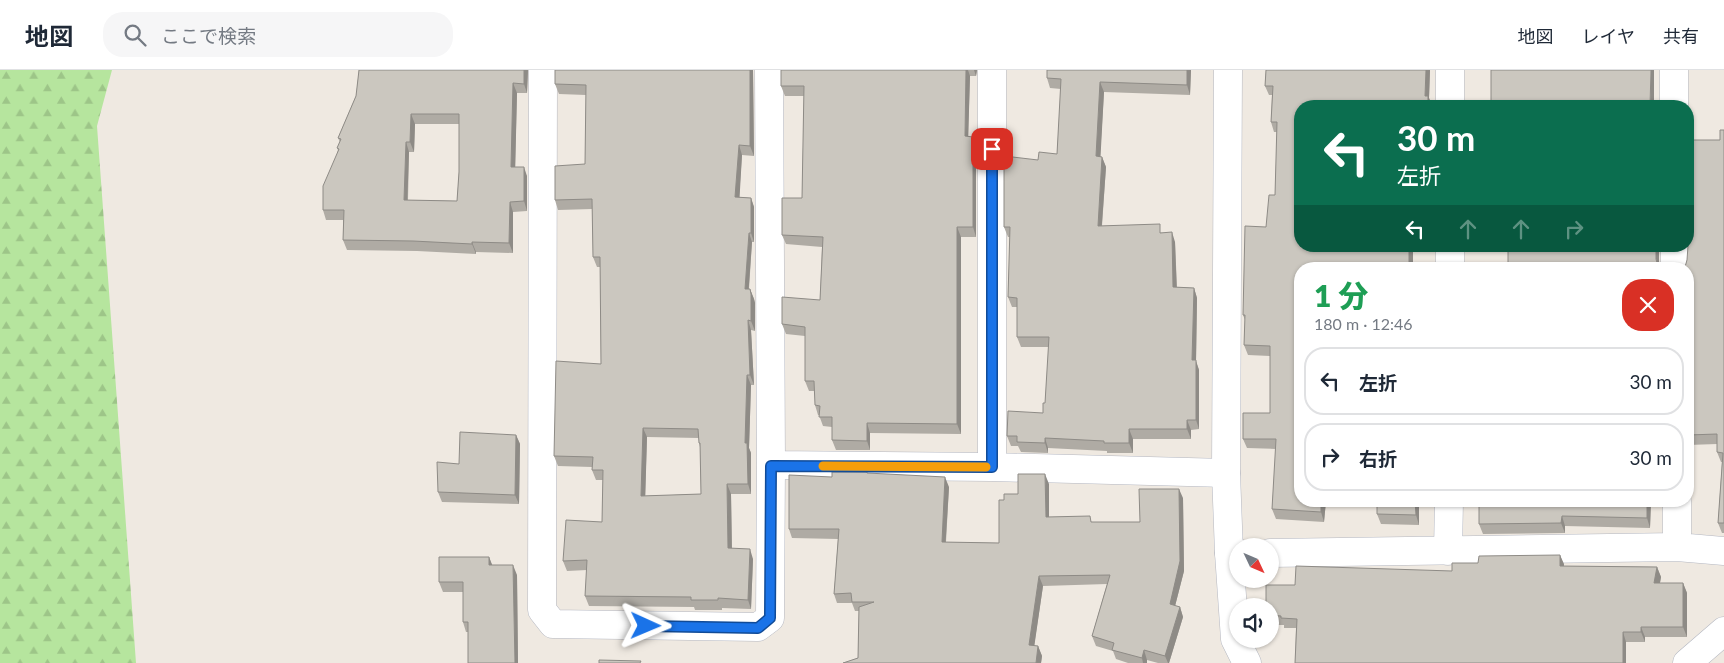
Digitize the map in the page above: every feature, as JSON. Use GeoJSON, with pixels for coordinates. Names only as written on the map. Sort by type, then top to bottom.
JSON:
{"type":"FeatureCollection","features":[{"type":"Feature","properties":{"kind":"street"},"geometry":{"type":"LineString","coordinates":[[543,70],[542,610],[553,624],[758,628],[770,618],[769,70]]}},
{"type":"Feature","properties":{"kind":"street"},"geometry":{"type":"LineString","coordinates":[[992,70],[992,467]]}},
{"type":"Feature","properties":{"kind":"street"},"geometry":{"type":"LineString","coordinates":[[1228,70],[1226,473],[1232,538]]}},
{"type":"Feature","properties":{"kind":"street"},"geometry":{"type":"LineString","coordinates":[[1450,70],[1450,100]]}},
{"type":"Feature","properties":{"kind":"street"},"geometry":{"type":"LineString","coordinates":[[1674,70],[1674,100]]}},
{"type":"Feature","properties":{"kind":"street"},"geometry":{"type":"LineString","coordinates":[[771,466],[992,467],[1226,473]]}},
{"type":"Feature","properties":{"kind":"street"},"geometry":{"type":"LineString","coordinates":[[1448,507],[1448,551]]}},
{"type":"Feature","properties":{"kind":"street"},"geometry":{"type":"LineString","coordinates":[[1677,507],[1677,547]]}},
{"type":"Feature","properties":{"kind":"street"},"geometry":{"type":"LineString","coordinates":[[1279,553],[1677,547],[1724,551]]}},
{"type":"Feature","properties":{"kind":"street"},"geometry":{"type":"LineString","coordinates":[[1234,588],[1235,639],[1247,663]]}},
{"type":"Feature","properties":{"kind":"street"},"geometry":{"type":"LineString","coordinates":[[1688,663],[1724,631]]}},
{"type":"Feature","properties":{"kind":"green space"},"geometry":{"type":"Polygon","coordinates":[[[0,70],[112,70],[97,126],[136,663],[0,663],[0,70]]]}},
{"type":"Feature","properties":{"kind":"building"},"geometry":{"type":"Polygon","coordinates":[[[359,70],[524,70],[524,84],[513,83],[511,167],[524,167],[524,201],[510,202],[509,243],[472,242],[472,244],[343,240],[344,210],[323,210],[323,186],[339,149],[337,148],[341,139],[338,138],[356,96],[359,70]],[[411,114],[410,142],[406,142],[404,200],[457,201],[459,114],[411,114]]]}},
{"type":"Feature","properties":{"kind":"building"},"geometry":{"type":"Polygon","coordinates":[[[555,70],[750,70],[750,146],[739,145],[735,197],[751,198],[751,233],[749,233],[745,289],[750,289],[751,294],[751,321],[748,320],[750,375],[747,375],[745,443],[747,443],[748,484],[727,484],[728,548],[750,549],[748,600],[718,598],[718,600],[691,600],[691,597],[585,596],[587,560],[563,561],[566,520],[602,522],[603,470],[592,470],[593,457],[554,456],[556,361],[601,364],[600,257],[593,257],[592,199],[555,200],[555,166],[585,164],[586,85],[555,84],[555,70]],[[643,428],[641,496],[701,494],[698,429],[643,428]]]}},
{"type":"Feature","properties":{"kind":"building"},"geometry":{"type":"Polygon","coordinates":[[[781,70],[966,70],[965,136],[973,137],[973,227],[957,227],[957,424],[867,423],[867,441],[832,440],[832,417],[819,417],[820,406],[815,405],[814,381],[805,381],[805,327],[782,324],[782,297],[820,300],[823,237],[782,235],[782,198],[802,198],[804,86],[781,86],[781,70]]]}},
{"type":"Feature","properties":{"kind":"building"},"geometry":{"type":"Polygon","coordinates":[[[1047,70],[1187,70],[1187,85],[1100,82],[1096,156],[1102,157],[1098,226],[1160,224],[1160,233],[1172,232],[1173,287],[1194,288],[1192,360],[1196,360],[1196,420],[1187,420],[1187,429],[1129,429],[1129,443],[1045,438],[1045,443],[1017,442],[1017,436],[1007,436],[1008,411],[1043,413],[1043,403],[1045,403],[1049,337],[1017,337],[1017,298],[1008,297],[1010,227],[1004,227],[1004,156],[1038,160],[1039,152],[1057,154],[1061,79],[1047,78],[1047,70]]]}},
{"type":"Feature","properties":{"kind":"building"},"geometry":{"type":"Polygon","coordinates":[[[1266,70],[1426,70],[1425,96],[1428,96],[1428,100],[1294,100],[1294,252],[1409,252],[1409,262],[1294,262],[1294,507],[1321,507],[1321,512],[1272,509],[1276,439],[1243,439],[1243,413],[1270,413],[1270,346],[1244,345],[1245,315],[1243,315],[1245,226],[1266,227],[1269,195],[1275,195],[1277,122],[1271,122],[1273,86],[1265,86],[1266,70]]]}},
{"type":"Feature","properties":{"kind":"building"},"geometry":{"type":"Polygon","coordinates":[[[1491,70],[1651,70],[1650,100],[1491,100],[1491,70]]]}},
{"type":"Feature","properties":{"kind":"building"},"geometry":{"type":"Polygon","coordinates":[[[1720,130],[1724,130],[1724,523],[1718,523],[1723,453],[1717,452],[1717,434],[1694,435],[1694,262],[1686,262],[1688,252],[1694,252],[1694,140],[1720,140],[1720,130]]]}},
{"type":"Feature","properties":{"kind":"building"},"geometry":{"type":"Polygon","coordinates":[[[1508,252],[1656,252],[1657,262],[1508,262],[1508,252]]]}},
{"type":"Feature","properties":{"kind":"building"},"geometry":{"type":"Polygon","coordinates":[[[460,432],[516,435],[515,495],[438,492],[437,462],[459,464],[460,432]]]}},
{"type":"Feature","properties":{"kind":"building"},"geometry":{"type":"Polygon","coordinates":[[[832,472],[867,472],[945,477],[942,542],[999,543],[999,500],[1004,500],[1004,494],[1018,494],[1018,474],[1045,474],[1046,517],[1090,516],[1091,522],[1140,522],[1139,489],[1179,489],[1180,561],[1170,604],[1180,607],[1165,656],[1144,650],[1142,658],[1112,650],[1114,643],[1092,636],[1110,575],[1039,576],[1029,645],[1038,646],[1036,663],[843,663],[858,658],[859,607],[874,602],[852,602],[851,593],[834,594],[839,529],[789,529],[789,475],[832,477],[832,472]]]}},
{"type":"Feature","properties":{"kind":"building"},"geometry":{"type":"Polygon","coordinates":[[[1377,507],[1415,507],[1416,515],[1377,514],[1377,507]]]}},
{"type":"Feature","properties":{"kind":"building"},"geometry":{"type":"Polygon","coordinates":[[[1479,507],[1647,507],[1647,518],[1562,516],[1561,523],[1479,524],[1479,507]]]}},
{"type":"Feature","properties":{"kind":"building"},"geometry":{"type":"Polygon","coordinates":[[[1560,555],[1560,566],[1657,567],[1654,583],[1683,583],[1683,627],[1641,627],[1641,632],[1623,632],[1623,663],[1295,663],[1297,619],[1281,618],[1279,616],[1279,598],[1266,598],[1266,588],[1279,588],[1279,585],[1295,585],[1296,566],[1452,571],[1452,563],[1478,563],[1479,556],[1560,555]]]}},
{"type":"Feature","properties":{"kind":"building"},"geometry":{"type":"Polygon","coordinates":[[[439,557],[489,557],[489,565],[513,565],[515,663],[468,663],[468,622],[463,622],[463,582],[439,582],[439,557]]]}},
{"type":"Feature","properties":{"kind":"building"},"geometry":{"type":"Polygon","coordinates":[[[599,660],[641,661],[640,663],[599,663],[599,660]]]}},
{"type":"Feature","properties":{"kind":"slow traffic"},"geometry":{"type":"LineString","coordinates":[[823,466],[986,467]]}},
{"type":"Feature","properties":{"kind":"route"},"geometry":{"type":"LineString","coordinates":[[646,626],[758,628],[770,618],[771,466],[992,467],[992,149]]}}]}
